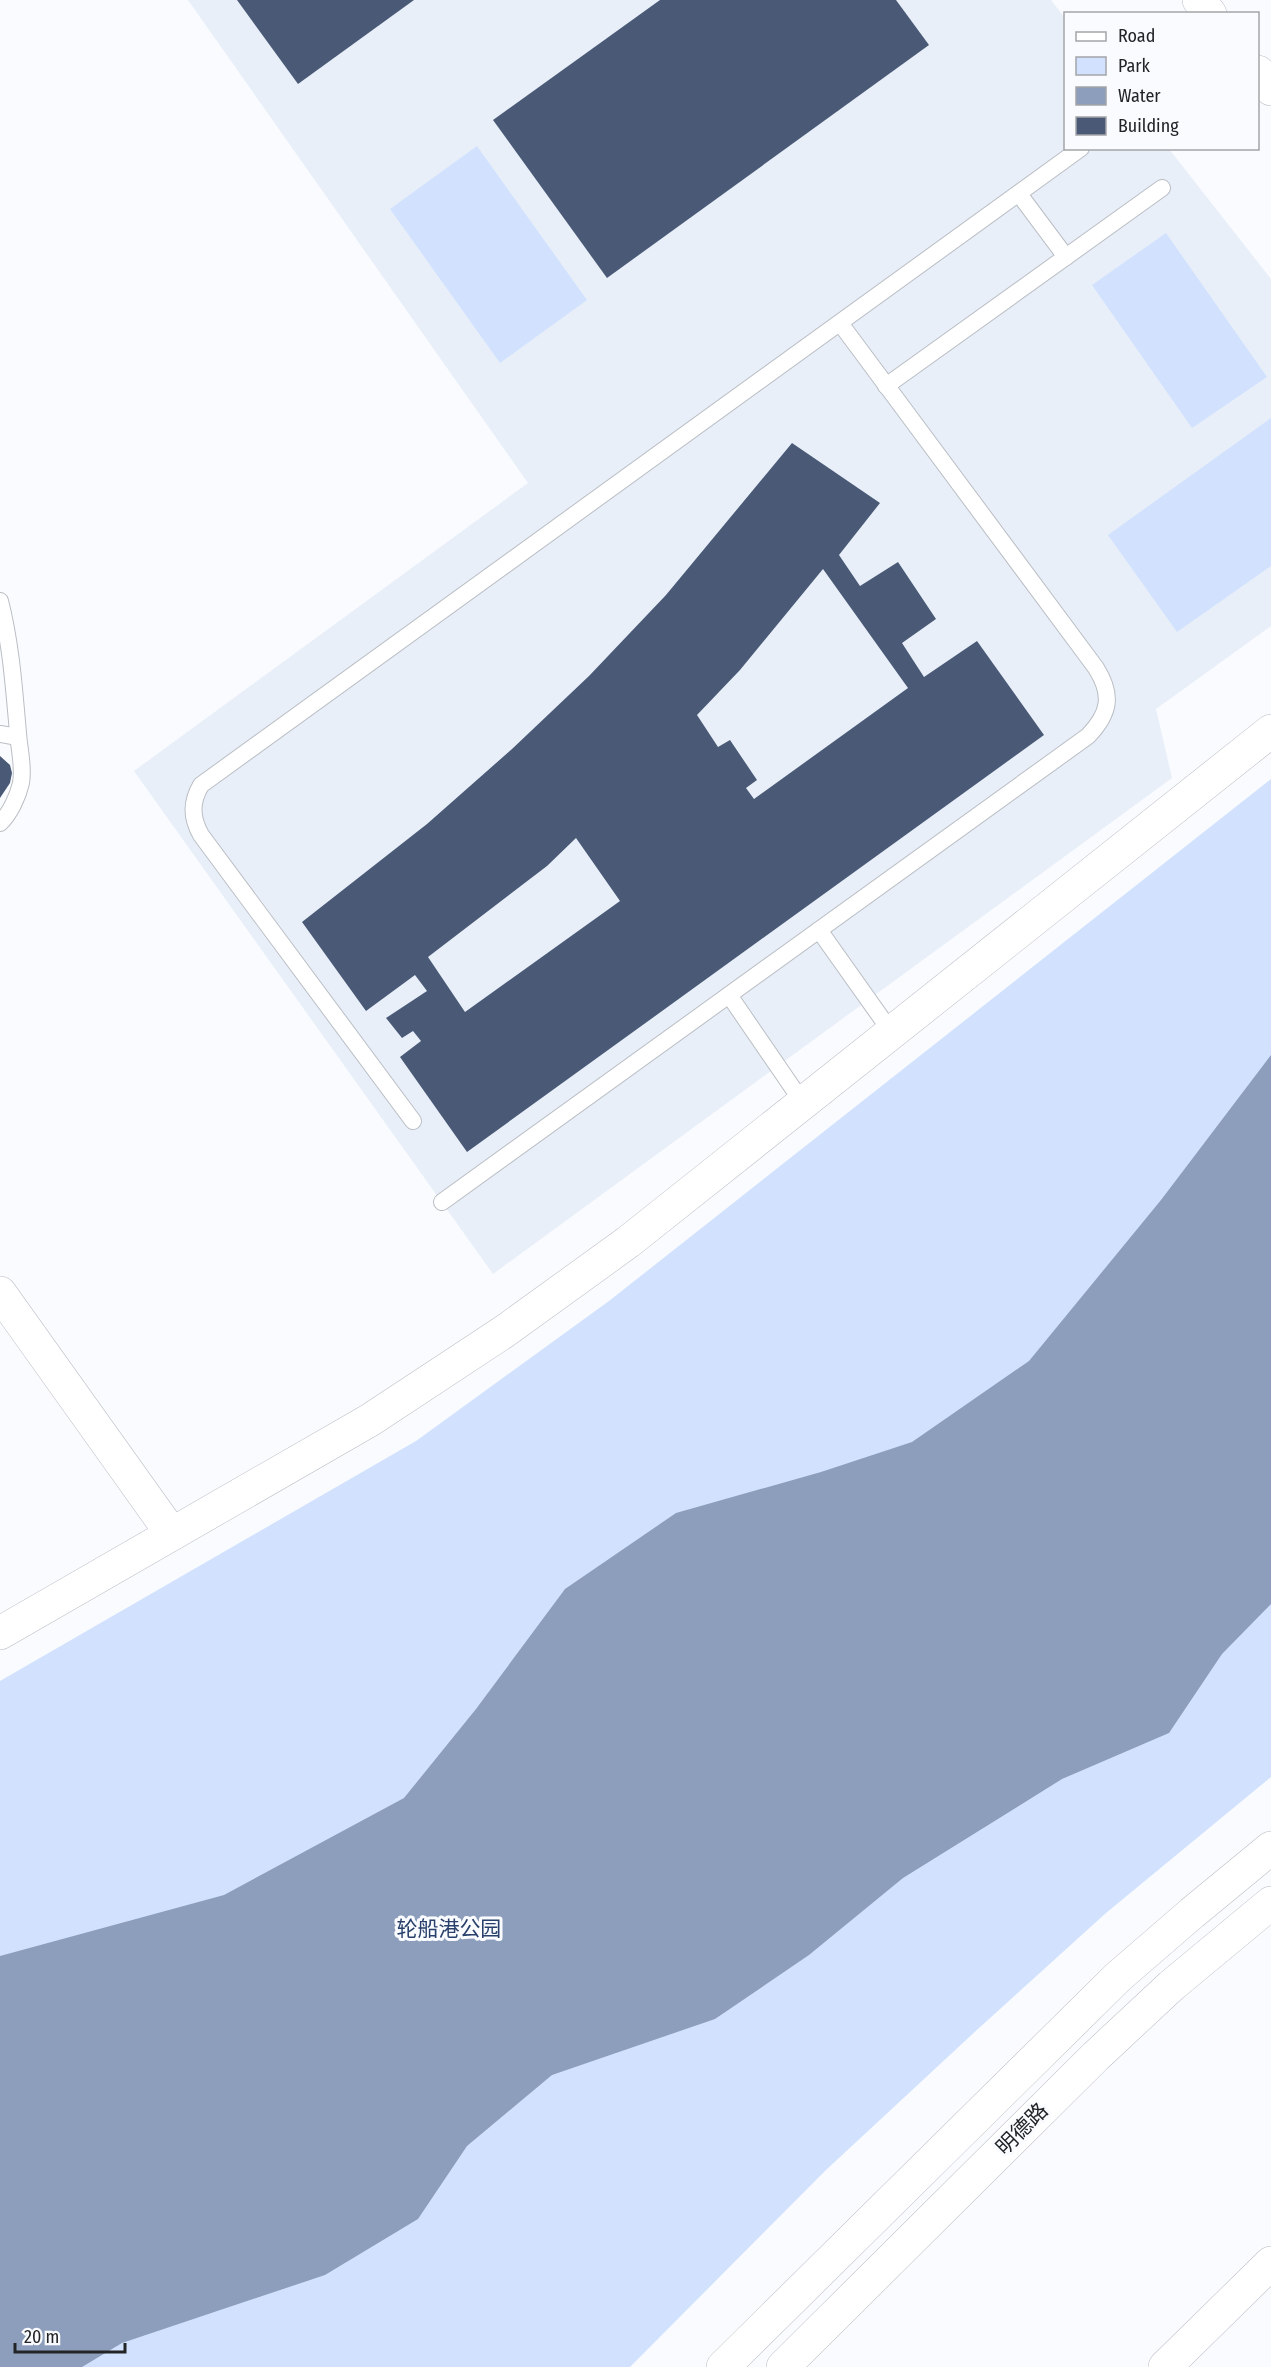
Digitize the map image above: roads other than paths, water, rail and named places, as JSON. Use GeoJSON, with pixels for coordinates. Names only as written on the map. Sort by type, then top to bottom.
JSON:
{"type":"FeatureCollection","features":[{"type":"Feature","properties":{"kind":"street"},"geometry":{"type":"LineString","coordinates":[[1199,0],[1208,12]]}},
{"type":"Feature","properties":{"kind":"street"},"geometry":{"type":"LineString","coordinates":[[1259,74],[1271,89]]}},
{"type":"Feature","properties":{"kind":"street"},"geometry":{"type":"LineString","coordinates":[[0,1633],[361,1425],[505,1331],[628,1242],[1271,731]]}},
{"type":"Feature","properties":{"kind":"street"},"geometry":{"type":"LineString","coordinates":[[0,1293],[172,1534]]}},
{"type":"Feature","properties":{"kind":"street"},"geometry":{"type":"LineString","coordinates":[[723,2367],[1118,1977],[1271,1848]]}},
{"type":"Feature","properties":{"kind":"street","name":"明德路"},"geometry":{"type":"LineString","coordinates":[[783,2367],[1096,2055],[1172,1986],[1271,1903]]}},
{"type":"Feature","properties":{"kind":"street"},"geometry":{"type":"LineString","coordinates":[[1165,2367],[1271,2263]]}},
{"type":"Feature","properties":{"kind":"lane"},"geometry":{"type":"LineString","coordinates":[[413,1121],[201,835],[194,822],[194,796],[201,785],[1079,150]]}},
{"type":"Feature","properties":{"kind":"lane"},"geometry":{"type":"LineString","coordinates":[[886,386],[1162,188]]}},
{"type":"Feature","properties":{"kind":"lane"},"geometry":{"type":"LineString","coordinates":[[1019,194],[1066,257]]}},
{"type":"Feature","properties":{"kind":"lane"},"geometry":{"type":"LineString","coordinates":[[442,1202],[1088,736],[1099,725],[1105,714],[1107,696],[1104,681],[1096,668],[840,323]]}},
{"type":"Feature","properties":{"kind":"lane"},"geometry":{"type":"LineString","coordinates":[[0,601],[11,663],[22,762],[21,782],[15,799],[5,819],[0,823]]}},
{"type":"Feature","properties":{"kind":"lane"},"geometry":{"type":"LineString","coordinates":[[0,734],[18,737]]}},
{"type":"Feature","properties":{"kind":"lane"},"geometry":{"type":"LineString","coordinates":[[819,930],[892,1033]]}},
{"type":"Feature","properties":{"kind":"lane"},"geometry":{"type":"LineString","coordinates":[[729,995],[803,1103]]}},
{"type":"Feature","properties":{"kind":"water"},"geometry":{"type":"Polygon","coordinates":[[[1271,1055],[1271,1604],[1222,1654],[1169,1733],[1062,1779],[903,1878],[809,1955],[715,2019],[552,2075],[467,2146],[418,2219],[325,2275],[122,2343],[82,2367],[0,2367],[0,1956],[224,1895],[404,1798],[476,1709],[565,1589],[676,1513],[821,1472],[912,1442],[1029,1361],[1161,1200],[1271,1055]]]}},
{"type":"Feature","properties":{"kind":"park label","name":"轮船港公园"},"geometry":{"type":"Point","coordinates":[449,1929]}}]}
